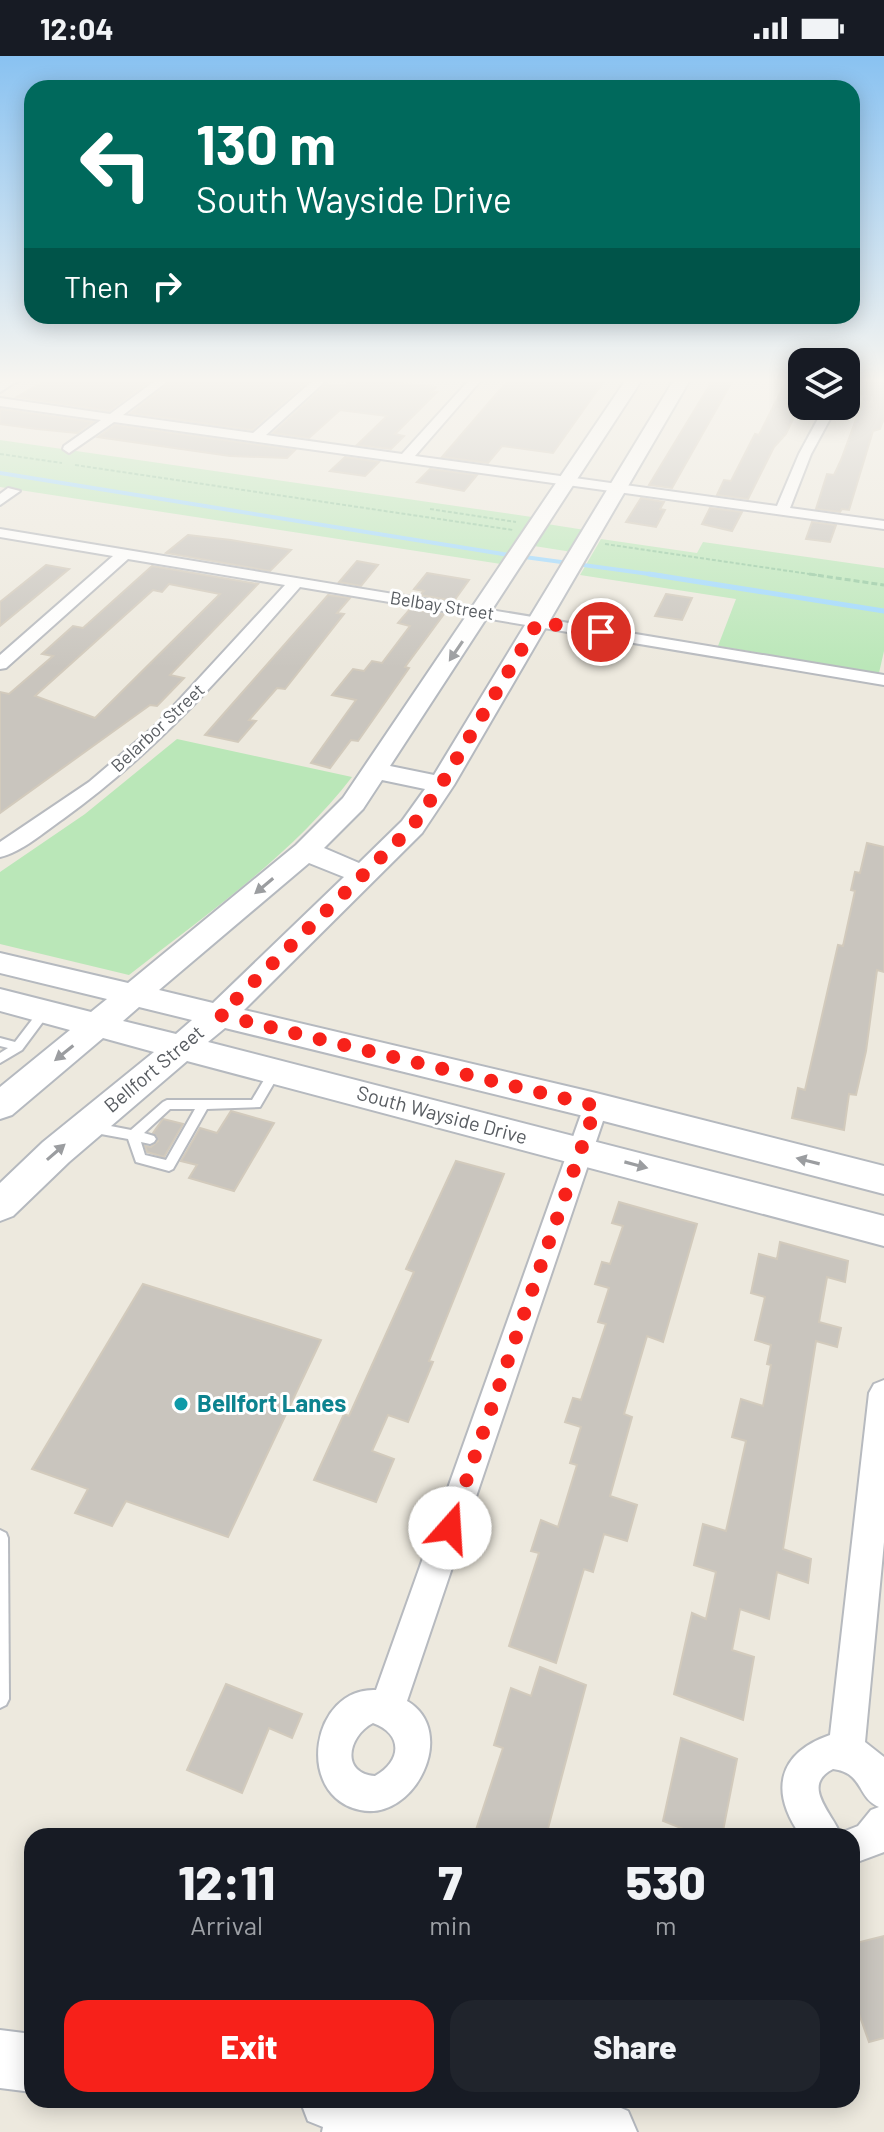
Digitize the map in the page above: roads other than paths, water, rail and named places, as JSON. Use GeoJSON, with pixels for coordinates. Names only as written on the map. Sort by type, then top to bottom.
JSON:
{"type":"FeatureCollection","features":[{"type":"Feature","properties":{"kind":"main road"},"geometry":{"type":"LineString","coordinates":[[0,1106],[306,851],[353,803],[482,612],[517,546],[539,525],[572,475]]}},
{"type":"Feature","properties":{"kind":"main road","name":"Bellfort Street"},"geometry":{"type":"LineString","coordinates":[[0,1206],[25,1179],[220,1015],[412,827],[441,785],[626,475]]}},
{"type":"Feature","properties":{"kind":"main road"},"geometry":{"type":"LineString","coordinates":[[377,771],[441,785]]}},
{"type":"Feature","properties":{"kind":"main road"},"geometry":{"type":"LineString","coordinates":[[306,851],[364,875]]}},
{"type":"Feature","properties":{"kind":"main road"},"geometry":{"type":"LineString","coordinates":[[0,963],[596,1106],[884,1180]]}},
{"type":"Feature","properties":{"kind":"main road","name":"South Wayside Drive"},"geometry":{"type":"LineString","coordinates":[[0,1000],[884,1231]]}},
{"type":"Feature","properties":{"kind":"main road"},"geometry":{"type":"LineString","coordinates":[[0,2059],[24,2062]]}},
{"type":"Feature","properties":{"kind":"main road"},"geometry":{"type":"LineString","coordinates":[[345,2112],[607,2132]]}},
{"type":"Feature","properties":{"kind":"street"},"geometry":{"type":"LineString","coordinates":[[525,475],[884,525]]}},
{"type":"Feature","properties":{"kind":"street"},"geometry":{"type":"LineString","coordinates":[[782,511],[797,475]]}},
{"type":"Feature","properties":{"kind":"street"},"geometry":{"type":"LineString","coordinates":[[0,501],[13,491]]}},
{"type":"Feature","properties":{"kind":"street","name":"Belbay Street"},"geometry":{"type":"LineString","coordinates":[[0,533],[884,680]]}},
{"type":"Feature","properties":{"kind":"street"},"geometry":{"type":"LineString","coordinates":[[0,664],[124,554]]}},
{"type":"Feature","properties":{"kind":"street","name":"Belarbor Street"},"geometry":{"type":"LineString","coordinates":[[0,851],[60,811],[146,743],[183,709],[296,582]]}},
{"type":"Feature","properties":{"kind":"street"},"geometry":{"type":"LineString","coordinates":[[387,1708],[596,1106]]}},
{"type":"Feature","properties":{"kind":"street"},"geometry":{"type":"LineString","coordinates":[[846,1751],[884,1393]]}},
{"type":"Feature","properties":{"kind":"street"},"geometry":{"type":"LineString","coordinates":[[817,1828],[803,1808],[801,1776],[807,1762],[818,1754],[832,1750],[846,1751],[871,1768],[884,1791]]}},
{"type":"Feature","properties":{"kind":"street"},"geometry":{"type":"LineString","coordinates":[[860,1845],[877,1836],[884,1823]]}},
{"type":"Feature","properties":{"kind":"lane"},"geometry":{"type":"LineString","coordinates":[[0,1059],[18,1047],[45,1011]]}},
{"type":"Feature","properties":{"kind":"lane"},"geometry":{"type":"LineString","coordinates":[[0,1042],[18,1047]]}},
{"type":"Feature","properties":{"kind":"lane"},"geometry":{"type":"LineString","coordinates":[[133,1135],[167,1105],[256,1104],[275,1071]]}},
{"type":"Feature","properties":{"kind":"lane"},"geometry":{"type":"LineString","coordinates":[[133,1135],[140,1159],[169,1166],[177,1144],[204,1104]]}},
{"type":"Feature","properties":{"kind":"lane"},"geometry":{"type":"LineString","coordinates":[[87,1126],[150,1139]]}},
{"type":"Feature","properties":{"kind":"lane"},"geometry":{"type":"LineString","coordinates":[[0,1538],[0,1699]]}},
{"type":"Feature","properties":{"kind":"waterway"},"geometry":{"type":"LineString","coordinates":[[12,475],[503,554],[664,576]]}},
{"type":"Feature","properties":{"kind":"waterway"},"geometry":{"type":"LineString","coordinates":[[649,574],[884,611]]}},
{"type":"Feature","properties":{"kind":"place","name":"Bellfort Lanes"},"geometry":{"type":"Point","coordinates":[181,1404]}}]}
